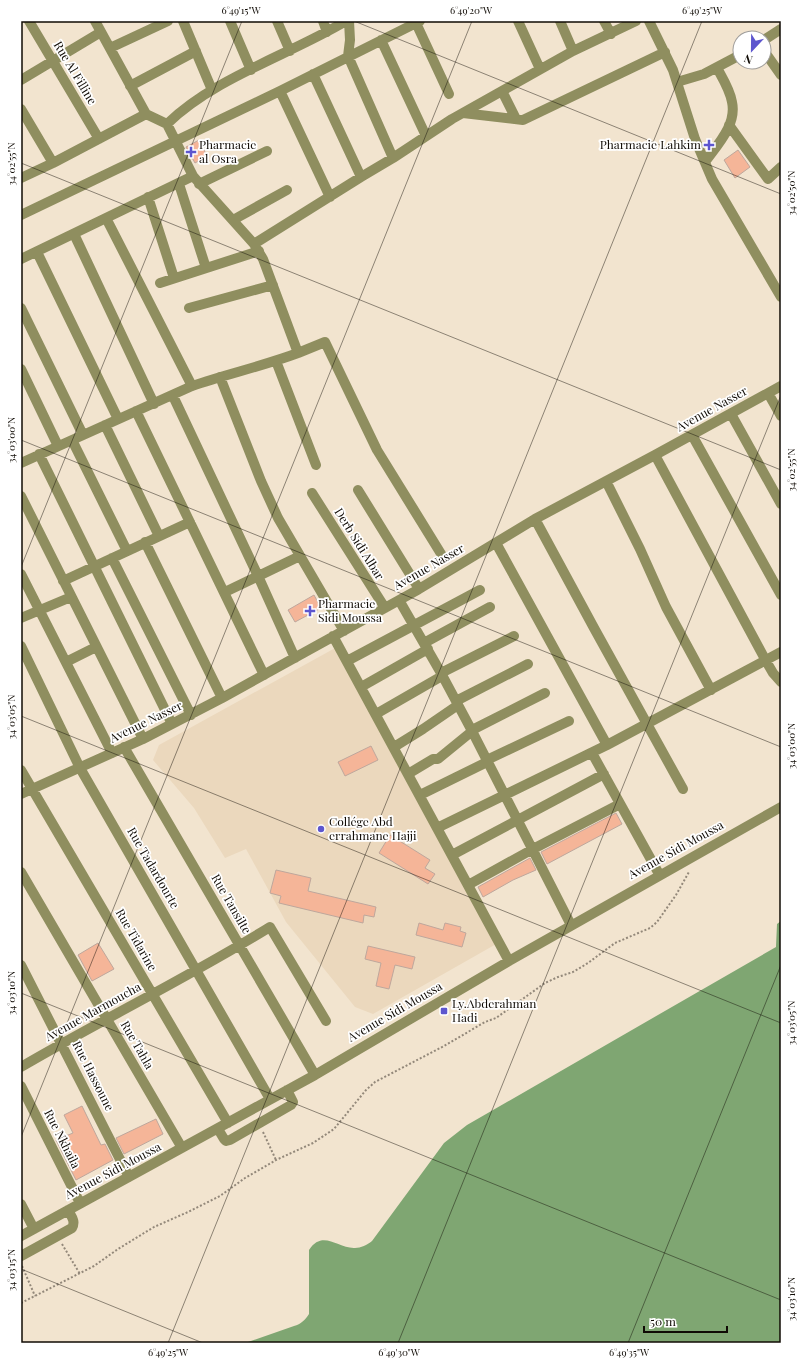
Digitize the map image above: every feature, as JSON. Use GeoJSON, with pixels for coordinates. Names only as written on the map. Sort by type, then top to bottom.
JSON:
{"type":"FeatureCollection","features":[{"type":"Feature","properties":{"kind":"street","name":"Rue Al Filline"},"geometry":{"type":"LineString","coordinates":[[29,21],[99,139]]}},
{"type":"Feature","properties":{"kind":"street"},"geometry":{"type":"LineString","coordinates":[[96,21],[146,114],[167,124],[196,180],[234,220],[263,259],[298,353]]}},
{"type":"Feature","properties":{"kind":"street"},"geometry":{"type":"LineString","coordinates":[[110,48],[168,21]]}},
{"type":"Feature","properties":{"kind":"street"},"geometry":{"type":"LineString","coordinates":[[183,21],[212,90]]}},
{"type":"Feature","properties":{"kind":"street"},"geometry":{"type":"LineString","coordinates":[[230,21],[251,70]]}},
{"type":"Feature","properties":{"kind":"street"},"geometry":{"type":"LineString","coordinates":[[277,21],[290,51]]}},
{"type":"Feature","properties":{"kind":"street"},"geometry":{"type":"LineString","coordinates":[[323,21],[327,32]]}},
{"type":"Feature","properties":{"kind":"street"},"geometry":{"type":"LineString","coordinates":[[167,124],[178,113],[212,90],[346,21]]}},
{"type":"Feature","properties":{"kind":"street"},"geometry":{"type":"LineString","coordinates":[[349,21],[350,40],[348,56],[393,158]]}},
{"type":"Feature","properties":{"kind":"street"},"geometry":{"type":"LineString","coordinates":[[518,21],[540,69]]}},
{"type":"Feature","properties":{"kind":"street"},"geometry":{"type":"LineString","coordinates":[[560,21],[573,51]]}},
{"type":"Feature","properties":{"kind":"street"},"geometry":{"type":"LineString","coordinates":[[604,21],[611,34]]}},
{"type":"Feature","properties":{"kind":"street"},"geometry":{"type":"LineString","coordinates":[[160,282],[206,268],[256,248],[330,197],[463,113],[573,51],[636,21]]}},
{"type":"Feature","properties":{"kind":"street"},"geometry":{"type":"LineString","coordinates":[[649,21],[673,70],[695,139],[705,162],[718,189],[781,297]]}},
{"type":"Feature","properties":{"kind":"street"},"geometry":{"type":"LineString","coordinates":[[21,215],[280,91],[418,22],[449,94]]}},
{"type":"Feature","properties":{"kind":"street"},"geometry":{"type":"LineString","coordinates":[[772,35],[781,29]]}},
{"type":"Feature","properties":{"kind":"street"},"geometry":{"type":"LineString","coordinates":[[21,80],[101,32]]}},
{"type":"Feature","properties":{"kind":"street"},"geometry":{"type":"LineString","coordinates":[[381,40],[426,136]]}},
{"type":"Feature","properties":{"kind":"street"},"geometry":{"type":"LineString","coordinates":[[130,86],[196,51]]}},
{"type":"Feature","properties":{"kind":"street"},"geometry":{"type":"LineString","coordinates":[[463,113],[524,120],[665,52]]}},
{"type":"Feature","properties":{"kind":"street"},"geometry":{"type":"LineString","coordinates":[[677,82],[717,68],[732,60]]}},
{"type":"Feature","properties":{"kind":"street"},"geometry":{"type":"LineString","coordinates":[[772,63],[781,75]]}},
{"type":"Feature","properties":{"kind":"street"},"geometry":{"type":"LineString","coordinates":[[705,162],[729,125],[733,110],[732,101],[728,90],[717,68]]}},
{"type":"Feature","properties":{"kind":"street"},"geometry":{"type":"LineString","coordinates":[[313,74],[361,177]]}},
{"type":"Feature","properties":{"kind":"street"},"geometry":{"type":"LineString","coordinates":[[280,91],[330,197]]}},
{"type":"Feature","properties":{"kind":"street"},"geometry":{"type":"LineString","coordinates":[[502,91],[516,119]]}},
{"type":"Feature","properties":{"kind":"street"},"geometry":{"type":"LineString","coordinates":[[21,109],[53,163]]}},
{"type":"Feature","properties":{"kind":"street"},"geometry":{"type":"LineString","coordinates":[[21,178],[53,163],[146,114]]}},
{"type":"Feature","properties":{"kind":"street"},"geometry":{"type":"LineString","coordinates":[[729,125],[768,179],[781,167]]}},
{"type":"Feature","properties":{"kind":"street"},"geometry":{"type":"LineString","coordinates":[[21,259],[148,197],[179,184],[196,180],[267,151]]}},
{"type":"Feature","properties":{"kind":"street"},"geometry":{"type":"LineString","coordinates":[[179,184],[206,268]]}},
{"type":"Feature","properties":{"kind":"street"},"geometry":{"type":"LineString","coordinates":[[234,220],[287,190]]}},
{"type":"Feature","properties":{"kind":"street"},"geometry":{"type":"LineString","coordinates":[[148,197],[174,278]]}},
{"type":"Feature","properties":{"kind":"street"},"geometry":{"type":"LineString","coordinates":[[106,218],[192,386]]}},
{"type":"Feature","properties":{"kind":"street"},"geometry":{"type":"LineString","coordinates":[[74,234],[154,404]]}},
{"type":"Feature","properties":{"kind":"street"},"geometry":{"type":"LineString","coordinates":[[37,252],[118,419]]}},
{"type":"Feature","properties":{"kind":"street"},"geometry":{"type":"LineString","coordinates":[[189,308],[273,285]]}},
{"type":"Feature","properties":{"kind":"street"},"geometry":{"type":"LineString","coordinates":[[21,308],[83,435]]}},
{"type":"Feature","properties":{"kind":"street"},"geometry":{"type":"LineString","coordinates":[[21,463],[104,425],[173,396],[192,386],[276,361],[325,342],[377,450],[451,570]]}},
{"type":"Feature","properties":{"kind":"street"},"geometry":{"type":"LineString","coordinates":[[276,361],[316,465]]}},
{"type":"Feature","properties":{"kind":"street"},"geometry":{"type":"LineString","coordinates":[[21,369],[58,446]]}},
{"type":"Feature","properties":{"kind":"street"},"geometry":{"type":"LineString","coordinates":[[220,377],[261,481],[278,518],[344,631]]}},
{"type":"Feature","properties":{"kind":"street","name":"Avenue Nasser"},"geometry":{"type":"LineString","coordinates":[[21,794],[143,739],[222,698],[419,589],[536,518],[781,387]]}},
{"type":"Feature","properties":{"kind":"street"},"geometry":{"type":"LineString","coordinates":[[768,393],[781,416]]}},
{"type":"Feature","properties":{"kind":"street"},"geometry":{"type":"LineString","coordinates":[[173,396],[295,658]]}},
{"type":"Feature","properties":{"kind":"street"},"geometry":{"type":"LineString","coordinates":[[136,411],[264,675]]}},
{"type":"Feature","properties":{"kind":"street"},"geometry":{"type":"LineString","coordinates":[[731,414],[781,504]]}},
{"type":"Feature","properties":{"kind":"street"},"geometry":{"type":"LineString","coordinates":[[104,425],[159,536]]}},
{"type":"Feature","properties":{"kind":"street"},"geometry":{"type":"LineString","coordinates":[[692,435],[781,595]]}},
{"type":"Feature","properties":{"kind":"street"},"geometry":{"type":"LineString","coordinates":[[72,440],[127,551]]}},
{"type":"Feature","properties":{"kind":"street"},"geometry":{"type":"LineString","coordinates":[[39,454],[172,724]]}},
{"type":"Feature","properties":{"kind":"street"},"geometry":{"type":"LineString","coordinates":[[655,455],[766,661],[773,673],[781,682]]}},
{"type":"Feature","properties":{"kind":"street"},"geometry":{"type":"LineString","coordinates":[[606,481],[640,549],[666,607],[711,690]]}},
{"type":"Feature","properties":{"kind":"street"},"geometry":{"type":"LineString","coordinates":[[358,490],[419,589]]}},
{"type":"Feature","properties":{"kind":"street","name":"Derb Sidi Albar"},"geometry":{"type":"LineString","coordinates":[[312,493],[385,608]]}},
{"type":"Feature","properties":{"kind":"street"},"geometry":{"type":"LineString","coordinates":[[21,496],[143,739]]}},
{"type":"Feature","properties":{"kind":"street"},"geometry":{"type":"LineString","coordinates":[[536,518],[683,789]]}},
{"type":"Feature","properties":{"kind":"street"},"geometry":{"type":"LineString","coordinates":[[63,581],[190,522]]}},
{"type":"Feature","properties":{"kind":"street"},"geometry":{"type":"LineString","coordinates":[[145,542],[222,698]]}},
{"type":"Feature","properties":{"kind":"street"},"geometry":{"type":"LineString","coordinates":[[496,543],[607,746]]}},
{"type":"Feature","properties":{"kind":"street"},"geometry":{"type":"LineString","coordinates":[[225,592],[300,556]]}},
{"type":"Feature","properties":{"kind":"street"},"geometry":{"type":"LineString","coordinates":[[112,558],[191,714]]}},
{"type":"Feature","properties":{"kind":"street"},"geometry":{"type":"LineString","coordinates":[[21,574],[112,753]]}},
{"type":"Feature","properties":{"kind":"street"},"geometry":{"type":"LineString","coordinates":[[347,661],[480,590]]}},
{"type":"Feature","properties":{"kind":"street"},"geometry":{"type":"LineString","coordinates":[[21,618],[71,597]]}},
{"type":"Feature","properties":{"kind":"street"},"geometry":{"type":"LineString","coordinates":[[399,600],[442,674],[571,925]]}},
{"type":"Feature","properties":{"kind":"street"},"geometry":{"type":"LineString","coordinates":[[361,687],[490,607]]}},
{"type":"Feature","properties":{"kind":"street"},"geometry":{"type":"LineString","coordinates":[[333,636],[420,795],[508,961]]}},
{"type":"Feature","properties":{"kind":"street"},"geometry":{"type":"LineString","coordinates":[[376,714],[442,674],[514,636]]}},
{"type":"Feature","properties":{"kind":"street","name":"Rue Tadardourte"},"geometry":{"type":"LineString","coordinates":[[21,646],[80,768],[197,970],[270,1100]]}},
{"type":"Feature","properties":{"kind":"street"},"geometry":{"type":"LineString","coordinates":[[66,662],[96,647]]}},
{"type":"Feature","properties":{"kind":"street"},"geometry":{"type":"LineString","coordinates":[[437,828],[607,746],[781,652]]}},
{"type":"Feature","properties":{"kind":"street"},"geometry":{"type":"LineString","coordinates":[[394,747],[423,729],[457,703],[528,664]]}},
{"type":"Feature","properties":{"kind":"street"},"geometry":{"type":"LineString","coordinates":[[408,774],[433,759],[438,759],[476,728],[545,693]]}},
{"type":"Feature","properties":{"kind":"street"},"geometry":{"type":"LineString","coordinates":[[420,795],[491,758],[568,721]]}},
{"type":"Feature","properties":{"kind":"street","name":"Rue Tansilte"},"geometry":{"type":"LineString","coordinates":[[124,747],[315,1074]]}},
{"type":"Feature","properties":{"kind":"street"},"geometry":{"type":"LineString","coordinates":[[592,753],[660,874]]}},
{"type":"Feature","properties":{"kind":"street","name":"Rue Tidarine"},"geometry":{"type":"LineString","coordinates":[[21,770],[228,1123]]}},
{"type":"Feature","properties":{"kind":"street"},"geometry":{"type":"LineString","coordinates":[[452,855],[604,774]]}},
{"type":"Feature","properties":{"kind":"street"},"geometry":{"type":"LineString","coordinates":[[468,885],[533,849],[620,804]]}},
{"type":"Feature","properties":{"kind":"street","name":"Avenue Sidi Moussa"},"geometry":{"type":"LineString","coordinates":[[21,1236],[270,1100],[508,961],[686,859],[781,807]]}},
{"type":"Feature","properties":{"kind":"street","name":"Rue Tahla"},"geometry":{"type":"LineString","coordinates":[[21,872],[182,1148]]}},
{"type":"Feature","properties":{"kind":"street","name":"Avenue Marmoucha"},"geometry":{"type":"LineString","coordinates":[[21,1067],[62,1043],[197,970],[270,927],[326,1020]]}},
{"type":"Feature","properties":{"kind":"street","name":"Rue Hassoune"},"geometry":{"type":"LineString","coordinates":[[21,965],[129,1177]]}},
{"type":"Feature","properties":{"kind":"street","name":"Rue Nkhaila"},"geometry":{"type":"LineString","coordinates":[[21,1086],[80,1203]]}},
{"type":"Feature","properties":{"kind":"street"},"geometry":{"type":"LineString","coordinates":[[218,1129],[226,1141],[230,1140],[291,1105],[293,1102],[287,1090]]}},
{"type":"Feature","properties":{"kind":"street"},"geometry":{"type":"LineString","coordinates":[[21,1204],[34,1229]]}},
{"type":"Feature","properties":{"kind":"street"},"geometry":{"type":"LineString","coordinates":[[21,1256],[72,1228],[74,1221],[68,1210]]}},
{"type":"Feature","properties":{"kind":"path"},"geometry":{"type":"LineString","coordinates":[[21,1304],[94,1266],[137,1236],[220,1196],[245,1178],[276,1160],[313,1143],[334,1129],[366,1090],[375,1082],[444,1046],[485,1022],[496,1018],[546,983],[573,972],[615,943],[650,928],[657,922],[693,867]]}},
{"type":"Feature","properties":{"kind":"path"},"geometry":{"type":"LineString","coordinates":[[259,1123],[276,1160]]}},
{"type":"Feature","properties":{"kind":"path"},"geometry":{"type":"LineString","coordinates":[[57,1236],[80,1274]]}},
{"type":"Feature","properties":{"kind":"path"},"geometry":{"type":"LineString","coordinates":[[21,1263],[35,1296]]}},
{"type":"Feature","properties":{"kind":"shaded area","name":"Collége Abd errahmane Hajji"},"geometry":{"type":"Polygon","coordinates":[[[337,647],[498,943],[373,1014],[355,1007],[286,922],[246,849],[225,858],[194,808],[153,760],[159,745],[337,647]]]}},
{"type":"Feature","properties":{"kind":"shaded area"},"geometry":{"type":"Polygon","coordinates":[[[781,921],[781,1343],[245,1343],[303,1322],[309,1314],[309,1250],[314,1244],[325,1240],[349,1248],[355,1248],[362,1247],[372,1241],[444,1143],[467,1125],[776,947],[777,924],[781,921]]]}},
{"type":"Feature","properties":{"kind":"building"},"geometry":{"type":"Polygon","coordinates":[[[199,140],[207,156],[195,163],[186,147],[199,140]]]}},
{"type":"Feature","properties":{"kind":"building"},"geometry":{"type":"Polygon","coordinates":[[[738,150],[750,167],[735,178],[724,160],[738,150]]]}},
{"type":"Feature","properties":{"kind":"building"},"geometry":{"type":"Polygon","coordinates":[[[314,595],[321,608],[295,622],[288,610],[314,595]]]}},
{"type":"Feature","properties":{"kind":"building"},"geometry":{"type":"Polygon","coordinates":[[[371,746],[378,760],[345,776],[338,762],[371,746]]]}},
{"type":"Feature","properties":{"kind":"building"},"geometry":{"type":"Polygon","coordinates":[[[616,813],[622,824],[547,864],[541,852],[616,813]]]}},
{"type":"Feature","properties":{"kind":"building"},"geometry":{"type":"Polygon","coordinates":[[[390,835],[430,860],[425,868],[435,874],[428,884],[379,853],[390,835]]]}},
{"type":"Feature","properties":{"kind":"building"},"geometry":{"type":"Polygon","coordinates":[[[530,858],[536,870],[513,880],[483,897],[478,887],[530,858]]]}},
{"type":"Feature","properties":{"kind":"building"},"geometry":{"type":"Polygon","coordinates":[[[276,870],[311,878],[308,891],[376,907],[374,917],[364,915],[363,923],[279,903],[281,896],[270,893],[276,870]]]}},
{"type":"Feature","properties":{"kind":"building"},"geometry":{"type":"Polygon","coordinates":[[[419,923],[443,930],[445,923],[461,927],[460,931],[466,933],[462,947],[416,935],[419,923]]]}},
{"type":"Feature","properties":{"kind":"building"},"geometry":{"type":"Polygon","coordinates":[[[98,943],[114,969],[92,981],[78,955],[98,943]]]}},
{"type":"Feature","properties":{"kind":"building"},"geometry":{"type":"Polygon","coordinates":[[[368,946],[415,957],[412,969],[395,965],[389,989],[376,986],[381,963],[365,959],[368,946]]]}},
{"type":"Feature","properties":{"kind":"building"},"geometry":{"type":"Polygon","coordinates":[[[82,1106],[101,1145],[105,1144],[113,1160],[76,1180],[56,1140],[73,1133],[64,1115],[82,1106]]]}},
{"type":"Feature","properties":{"kind":"building"},"geometry":{"type":"Polygon","coordinates":[[[156,1119],[163,1134],[124,1154],[116,1138],[156,1119]]]}},
{"type":"Feature","properties":{"kind":"place","name":"Pharmacie Lahkim"},"geometry":{"type":"Point","coordinates":[709,145]}},
{"type":"Feature","properties":{"kind":"place","name":"Pharmacie al Osra"},"geometry":{"type":"Point","coordinates":[191,152]}},
{"type":"Feature","properties":{"kind":"place","name":"Pharmacie Sidi Moussa"},"geometry":{"type":"Point","coordinates":[310,611]}},
{"type":"Feature","properties":{"kind":"place","name":"Collége Abd errahmane Hajji"},"geometry":{"type":"Point","coordinates":[321,829]}},
{"type":"Feature","properties":{"kind":"place","name":"Ly.Abderahman Hadi"},"geometry":{"type":"Point","coordinates":[444,1011]}}]}
